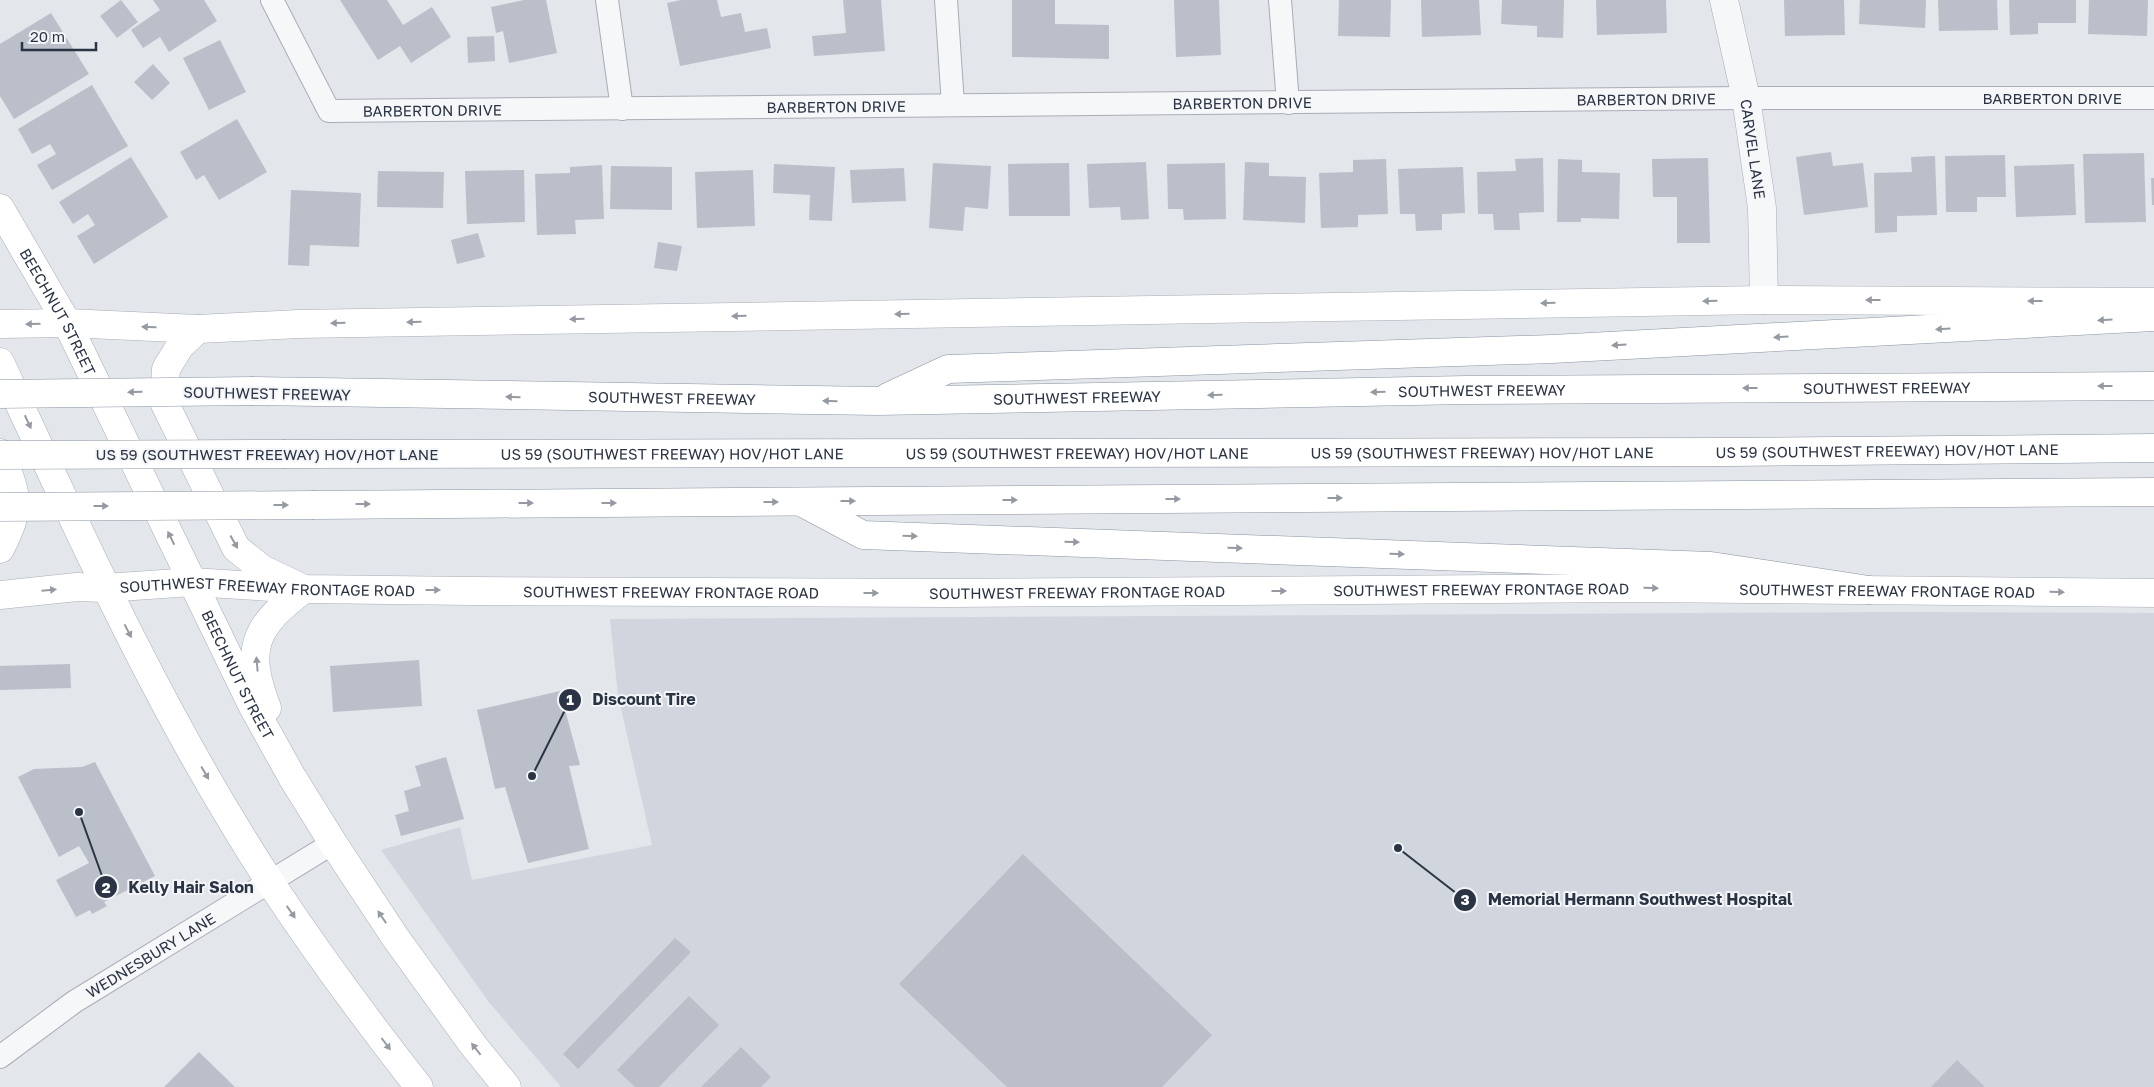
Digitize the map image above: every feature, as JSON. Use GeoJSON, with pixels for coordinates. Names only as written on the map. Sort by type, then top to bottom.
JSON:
{"type":"FeatureCollection","features":[{"type":"Feature","properties":{"kind":"main road","name":"BEECHNUT STREET"},"geometry":{"type":"LineString","coordinates":[[0,208],[67,323],[252,705],[292,777],[395,938],[473,1046],[507,1087]]}},
{"type":"Feature","properties":{"kind":"main road"},"geometry":{"type":"LineString","coordinates":[[0,324],[67,323],[198,329],[318,323],[1764,300],[2154,302]]}},
{"type":"Feature","properties":{"kind":"main road"},"geometry":{"type":"LineString","coordinates":[[878,401],[948,369],[1552,349],[2154,317]]}},
{"type":"Feature","properties":{"kind":"main road"},"geometry":{"type":"LineString","coordinates":[[198,329],[180,346],[166,368],[164,402],[236,548],[262,569],[304,589],[270,618],[256,642],[256,665],[263,697],[292,777]]}},
{"type":"Feature","properties":{"kind":"main road"},"geometry":{"type":"LineString","coordinates":[[0,362],[105,588],[194,753],[270,882],[327,963],[419,1087]]}},
{"type":"Feature","properties":{"kind":"main road","name":"SOUTHWEST FREEWAY"},"geometry":{"type":"LineString","coordinates":[[0,394],[253,392],[878,401],[1466,390],[2154,386]]}},
{"type":"Feature","properties":{"kind":"main road","name":"US 59 (SOUTHWEST FREEWAY) HOV/HOT LANE"},"geometry":{"type":"LineString","coordinates":[[0,454],[1729,452],[2154,448]]}},
{"type":"Feature","properties":{"kind":"main road"},"geometry":{"type":"LineString","coordinates":[[0,454],[15,488],[14,522],[0,549]]}},
{"type":"Feature","properties":{"kind":"main road"},"geometry":{"type":"LineString","coordinates":[[0,506],[2154,492]]}},
{"type":"Feature","properties":{"kind":"main road"},"geometry":{"type":"LineString","coordinates":[[799,502],[863,535],[1711,566],[1868,590]]}},
{"type":"Feature","properties":{"kind":"main road","name":"SOUTHWEST FREEWAY FRONTAGE ROAD"},"geometry":{"type":"LineString","coordinates":[[0,595],[77,587],[105,588],[192,582],[304,589],[950,593],[1640,588],[2154,592]]}},
{"type":"Feature","properties":{"kind":"street","name":"BARBERTON DRIVE"},"geometry":{"type":"LineString","coordinates":[[272,0],[329,111],[1746,98],[2154,98]]}},
{"type":"Feature","properties":{"kind":"street"},"geometry":{"type":"LineString","coordinates":[[607,0],[622,109]]}},
{"type":"Feature","properties":{"kind":"street"},"geometry":{"type":"LineString","coordinates":[[946,0],[953,105]]}},
{"type":"Feature","properties":{"kind":"street"},"geometry":{"type":"LineString","coordinates":[[1280,0],[1288,103]]}},
{"type":"Feature","properties":{"kind":"street","name":"CARVEL LANE"},"geometry":{"type":"LineString","coordinates":[[1724,0],[1746,98],[1762,208],[1764,300]]}},
{"type":"Feature","properties":{"kind":"street","name":"WEDNESBURY LANE"},"geometry":{"type":"LineString","coordinates":[[0,1056],[74,1002],[333,843]]}},
{"type":"Feature","properties":{"kind":"shaded area"},"geometry":{"type":"Polygon","coordinates":[[[1894,612],[2154,613],[2154,1087],[561,1087],[488,1001],[381,850],[460,827],[472,880],[652,845],[618,695],[610,619],[1894,612]]]}},
{"type":"Feature","properties":{"kind":"building"},"geometry":{"type":"Polygon","coordinates":[[[121,0],[138,22],[117,38],[100,16],[121,0]]]}},
{"type":"Feature","properties":{"kind":"building"},"geometry":{"type":"Polygon","coordinates":[[[153,0],[204,0],[217,21],[169,52],[160,37],[143,48],[131,30],[160,10],[153,0]]]}},
{"type":"Feature","properties":{"kind":"building"},"geometry":{"type":"Polygon","coordinates":[[[340,0],[387,0],[403,25],[432,7],[451,37],[411,63],[400,46],[378,60],[340,0]]]}},
{"type":"Feature","properties":{"kind":"building"},"geometry":{"type":"Polygon","coordinates":[[[524,0],[546,0],[557,53],[509,63],[503,31],[496,33],[491,7],[524,0]]]}},
{"type":"Feature","properties":{"kind":"building"},"geometry":{"type":"Polygon","coordinates":[[[681,0],[717,0],[721,17],[741,13],[745,32],[767,28],[771,48],[680,66],[667,3],[681,0]]]}},
{"type":"Feature","properties":{"kind":"building"},"geometry":{"type":"Polygon","coordinates":[[[843,0],[881,0],[885,51],[814,56],[812,36],[846,33],[843,0]]]}},
{"type":"Feature","properties":{"kind":"building"},"geometry":{"type":"Polygon","coordinates":[[[1012,0],[1055,0],[1055,24],[1109,25],[1109,59],[1012,57],[1012,0]]]}},
{"type":"Feature","properties":{"kind":"building"},"geometry":{"type":"Polygon","coordinates":[[[1174,0],[1219,0],[1221,55],[1176,57],[1174,0]]]}},
{"type":"Feature","properties":{"kind":"building"},"geometry":{"type":"Polygon","coordinates":[[[1339,0],[1391,0],[1390,37],[1338,36],[1339,0]]]}},
{"type":"Feature","properties":{"kind":"building"},"geometry":{"type":"Polygon","coordinates":[[[1421,0],[1479,0],[1481,35],[1422,37],[1421,0]]]}},
{"type":"Feature","properties":{"kind":"building"},"geometry":{"type":"Polygon","coordinates":[[[1502,0],[1564,0],[1563,38],[1537,37],[1537,26],[1501,24],[1502,0]]]}},
{"type":"Feature","properties":{"kind":"building"},"geometry":{"type":"Polygon","coordinates":[[[1596,0],[1666,0],[1667,33],[1597,35],[1596,0]]]}},
{"type":"Feature","properties":{"kind":"building"},"geometry":{"type":"Polygon","coordinates":[[[1784,0],[1844,0],[1845,35],[1785,36],[1784,0]]]}},
{"type":"Feature","properties":{"kind":"building"},"geometry":{"type":"Polygon","coordinates":[[[1860,0],[1926,0],[1925,28],[1859,24],[1860,0]]]}},
{"type":"Feature","properties":{"kind":"building"},"geometry":{"type":"Polygon","coordinates":[[[1938,0],[1997,0],[1998,30],[1939,31],[1938,0]]]}},
{"type":"Feature","properties":{"kind":"building"},"geometry":{"type":"Polygon","coordinates":[[[2009,0],[2076,0],[2076,23],[2038,23],[2038,34],[2010,35],[2009,0]]]}},
{"type":"Feature","properties":{"kind":"building"},"geometry":{"type":"Polygon","coordinates":[[[2089,0],[2148,0],[2147,36],[2088,34],[2089,0]]]}},
{"type":"Feature","properties":{"kind":"building"},"geometry":{"type":"Polygon","coordinates":[[[51,13],[89,74],[14,119],[0,96],[0,44],[51,13]]]}},
{"type":"Feature","properties":{"kind":"building"},"geometry":{"type":"Polygon","coordinates":[[[494,36],[495,61],[468,63],[467,37],[494,36]]]}},
{"type":"Feature","properties":{"kind":"building"},"geometry":{"type":"Polygon","coordinates":[[[220,40],[246,92],[209,110],[183,58],[220,40]]]}},
{"type":"Feature","properties":{"kind":"building"},"geometry":{"type":"Polygon","coordinates":[[[153,64],[170,83],[152,100],[134,82],[153,64]]]}},
{"type":"Feature","properties":{"kind":"building"},"geometry":{"type":"Polygon","coordinates":[[[92,85],[128,146],[52,190],[37,165],[56,154],[50,144],[32,154],[18,129],[92,85]]]}},
{"type":"Feature","properties":{"kind":"building"},"geometry":{"type":"Polygon","coordinates":[[[237,119],[267,172],[219,200],[204,175],[196,180],[180,152],[237,119]]]}},
{"type":"Feature","properties":{"kind":"building"},"geometry":{"type":"Polygon","coordinates":[[[1831,152],[1833,166],[1863,163],[1868,207],[1804,215],[1796,157],[1831,152]]]}},
{"type":"Feature","properties":{"kind":"building"},"geometry":{"type":"Polygon","coordinates":[[[2144,153],[2146,222],[2085,223],[2083,154],[2144,153]]]}},
{"type":"Feature","properties":{"kind":"building"},"geometry":{"type":"Polygon","coordinates":[[[2005,155],[2006,197],[1977,197],[1977,212],[1946,212],[1945,156],[2005,155]]]}},
{"type":"Feature","properties":{"kind":"building"},"geometry":{"type":"Polygon","coordinates":[[[1935,156],[1937,215],[1897,216],[1897,232],[1875,233],[1874,173],[1912,172],[1911,157],[1935,156]]]}},
{"type":"Feature","properties":{"kind":"building"},"geometry":{"type":"Polygon","coordinates":[[[131,157],[168,217],[94,264],[77,236],[95,225],[88,214],[73,224],[59,202],[131,157]]]}},
{"type":"Feature","properties":{"kind":"building"},"geometry":{"type":"Polygon","coordinates":[[[1543,158],[1544,212],[1519,213],[1520,230],[1494,230],[1493,214],[1478,214],[1477,172],[1516,171],[1515,159],[1543,158]]]}},
{"type":"Feature","properties":{"kind":"building"},"geometry":{"type":"Polygon","coordinates":[[[1708,158],[1710,243],[1677,243],[1677,197],[1653,197],[1652,159],[1708,158]]]}},
{"type":"Feature","properties":{"kind":"building"},"geometry":{"type":"Polygon","coordinates":[[[1386,159],[1388,214],[1358,215],[1358,227],[1321,228],[1319,173],[1353,172],[1353,160],[1386,159]]]}},
{"type":"Feature","properties":{"kind":"building"},"geometry":{"type":"Polygon","coordinates":[[[1558,159],[1582,160],[1582,172],[1620,173],[1619,219],[1581,218],[1581,222],[1557,222],[1558,159]]]}},
{"type":"Feature","properties":{"kind":"building"},"geometry":{"type":"Polygon","coordinates":[[[1146,162],[1149,219],[1121,220],[1120,207],[1089,208],[1087,164],[1146,162]]]}},
{"type":"Feature","properties":{"kind":"building"},"geometry":{"type":"Polygon","coordinates":[[[1245,162],[1269,163],[1269,176],[1306,177],[1305,223],[1243,220],[1245,162]]]}},
{"type":"Feature","properties":{"kind":"building"},"geometry":{"type":"Polygon","coordinates":[[[933,163],[991,166],[988,209],[965,207],[963,231],[929,228],[933,163]]]}},
{"type":"Feature","properties":{"kind":"building"},"geometry":{"type":"Polygon","coordinates":[[[1069,163],[1070,216],[1009,216],[1008,164],[1069,163]]]}},
{"type":"Feature","properties":{"kind":"building"},"geometry":{"type":"Polygon","coordinates":[[[1225,163],[1226,219],[1184,220],[1183,209],[1168,209],[1167,164],[1225,163]]]}},
{"type":"Feature","properties":{"kind":"building"},"geometry":{"type":"Polygon","coordinates":[[[774,164],[835,167],[832,221],[809,220],[810,195],[773,193],[774,164]]]}},
{"type":"Feature","properties":{"kind":"building"},"geometry":{"type":"Polygon","coordinates":[[[2074,164],[2076,215],[2016,217],[2014,166],[2074,164]]]}},
{"type":"Feature","properties":{"kind":"building"},"geometry":{"type":"Polygon","coordinates":[[[602,165],[604,219],[575,220],[576,234],[537,235],[535,174],[570,173],[570,167],[602,165]]]}},
{"type":"Feature","properties":{"kind":"building"},"geometry":{"type":"Polygon","coordinates":[[[611,166],[672,167],[672,210],[610,209],[611,166]]]}},
{"type":"Feature","properties":{"kind":"building"},"geometry":{"type":"Polygon","coordinates":[[[1463,167],[1465,213],[1442,214],[1442,230],[1416,231],[1415,214],[1400,214],[1398,169],[1463,167]]]}},
{"type":"Feature","properties":{"kind":"building"},"geometry":{"type":"Polygon","coordinates":[[[904,168],[906,201],[852,203],[850,170],[904,168]]]}},
{"type":"Feature","properties":{"kind":"building"},"geometry":{"type":"Polygon","coordinates":[[[524,170],[525,222],[467,224],[465,171],[524,170]]]}},
{"type":"Feature","properties":{"kind":"building"},"geometry":{"type":"Polygon","coordinates":[[[753,170],[755,226],[697,228],[695,172],[753,170]]]}},
{"type":"Feature","properties":{"kind":"building"},"geometry":{"type":"Polygon","coordinates":[[[378,171],[444,172],[443,208],[377,207],[378,171]]]}},
{"type":"Feature","properties":{"kind":"building"},"geometry":{"type":"Polygon","coordinates":[[[2151,178],[2154,178],[2154,205],[2152,205],[2151,178]]]}},
{"type":"Feature","properties":{"kind":"building"},"geometry":{"type":"Polygon","coordinates":[[[291,190],[361,193],[359,247],[310,245],[309,266],[288,265],[291,190]]]}},
{"type":"Feature","properties":{"kind":"building"},"geometry":{"type":"Polygon","coordinates":[[[478,233],[485,257],[457,264],[451,240],[478,233]]]}},
{"type":"Feature","properties":{"kind":"building"},"geometry":{"type":"Polygon","coordinates":[[[658,242],[682,246],[677,271],[654,268],[658,242]]]}},
{"type":"Feature","properties":{"kind":"building"},"geometry":{"type":"Polygon","coordinates":[[[419,660],[422,706],[333,712],[330,666],[419,660]]]}},
{"type":"Feature","properties":{"kind":"building"},"geometry":{"type":"Polygon","coordinates":[[[70,664],[71,688],[0,690],[0,666],[70,664]]]}},
{"type":"Feature","properties":{"kind":"building"},"geometry":{"type":"Polygon","coordinates":[[[560,691],[580,765],[569,766],[589,849],[528,863],[505,787],[495,789],[477,710],[560,691]]]}},
{"type":"Feature","properties":{"kind":"building"},"geometry":{"type":"Polygon","coordinates":[[[446,757],[464,819],[401,836],[395,815],[409,811],[404,791],[421,786],[415,766],[446,757]]]}},
{"type":"Feature","properties":{"kind":"building"},"geometry":{"type":"Polygon","coordinates":[[[95,762],[155,876],[104,902],[107,906],[92,914],[90,910],[76,917],[56,880],[89,863],[79,846],[59,857],[18,777],[34,769],[82,767],[95,762]]]}},
{"type":"Feature","properties":{"kind":"building"},"geometry":{"type":"Polygon","coordinates":[[[1023,854],[1212,1035],[1162,1087],[1007,1087],[899,984],[1023,854]]]}},
{"type":"Feature","properties":{"kind":"building"},"geometry":{"type":"Polygon","coordinates":[[[675,938],[691,952],[578,1069],[563,1054],[675,938]]]}},
{"type":"Feature","properties":{"kind":"building"},"geometry":{"type":"Polygon","coordinates":[[[689,996],[719,1025],[659,1087],[635,1087],[617,1070],[689,996]]]}},
{"type":"Feature","properties":{"kind":"building"},"geometry":{"type":"Polygon","coordinates":[[[741,1047],[771,1077],[761,1087],[701,1087],[741,1047]]]}},
{"type":"Feature","properties":{"kind":"building"},"geometry":{"type":"Polygon","coordinates":[[[199,1052],[235,1087],[164,1087],[199,1052]]]}},
{"type":"Feature","properties":{"kind":"building"},"geometry":{"type":"Polygon","coordinates":[[[1957,1060],[1985,1087],[1931,1087],[1957,1060]]]}},
{"type":"Feature","properties":{"kind":"place","name":"Discount Tire"},"geometry":{"type":"Point","coordinates":[532,776]}},
{"type":"Feature","properties":{"kind":"place","name":"Kelly Hair Salon"},"geometry":{"type":"Point","coordinates":[79,812]}},
{"type":"Feature","properties":{"kind":"place","name":"Memorial Hermann Southwest Hospital"},"geometry":{"type":"Point","coordinates":[1398,848]}}]}
